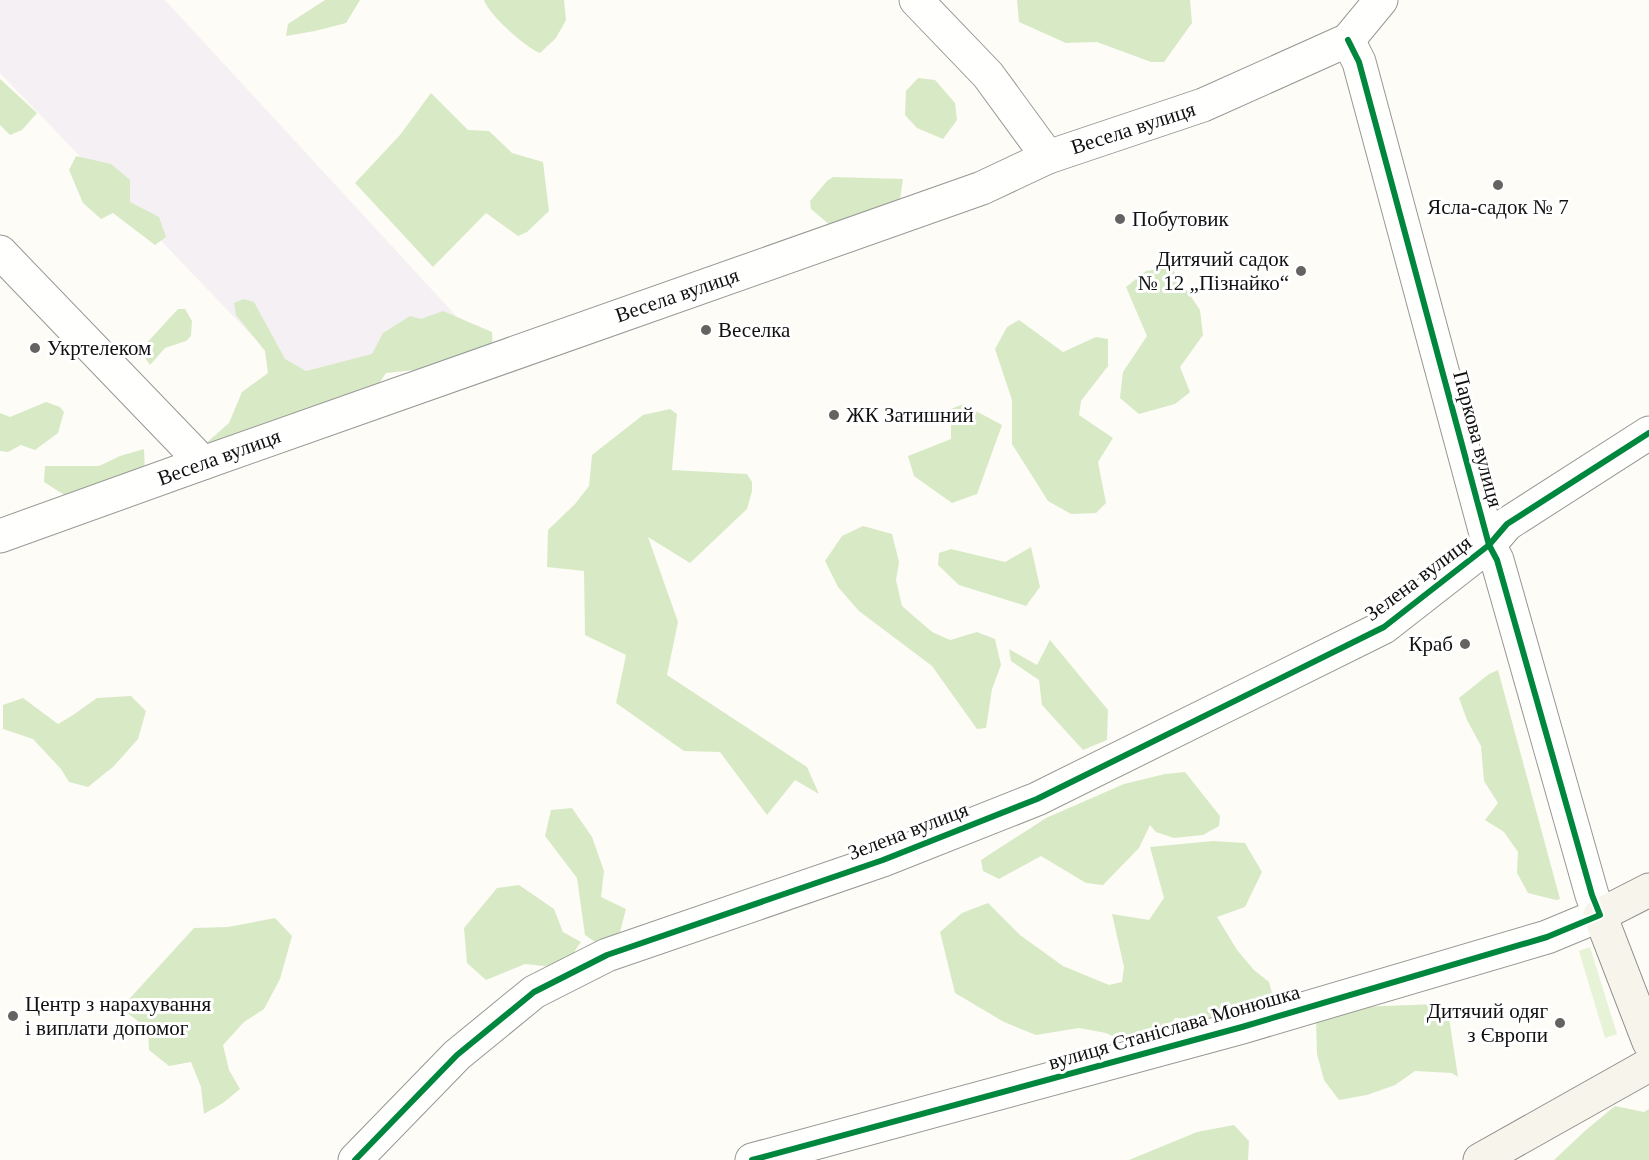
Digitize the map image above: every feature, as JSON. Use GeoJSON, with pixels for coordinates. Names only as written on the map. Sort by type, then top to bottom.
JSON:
{"type":"FeatureCollection","features":[{"type":"Feature","properties":{"kind":"main road"},"geometry":{"type":"LineString","coordinates":[[1600,915],[1649,890]]}},
{"type":"Feature","properties":{"kind":"main road","name":"Паркова вулиця"},"geometry":{"type":"LineString","coordinates":[[1600,915],[1649,1042]]}},
{"type":"Feature","properties":{"kind":"main road"},"geometry":{"type":"LineString","coordinates":[[1480,1160],[1649,1065]]}},
{"type":"Feature","properties":{"kind":"street"},"geometry":{"type":"LineString","coordinates":[[916,0],[988,75],[1047,157]]}},
{"type":"Feature","properties":{"kind":"street"},"geometry":{"type":"LineString","coordinates":[[1348,40],[1381,0]]}},
{"type":"Feature","properties":{"kind":"street","name":"Весела вулиця"},"geometry":{"type":"LineString","coordinates":[[0,536],[203,462],[982,188],[1047,157],[1203,105],[1348,40]]}},
{"type":"Feature","properties":{"kind":"street","name":"Паркова вулиця"},"geometry":{"type":"LineString","coordinates":[[1348,40],[1359,62],[1489,545],[1497,560],[1592,896],[1600,915]]}},
{"type":"Feature","properties":{"kind":"street"},"geometry":{"type":"LineString","coordinates":[[0,252],[203,462]]}},
{"type":"Feature","properties":{"kind":"street","name":"Зелена вулиця"},"geometry":{"type":"LineString","coordinates":[[355,1160],[457,1055],[534,992],[607,955],[882,860],[1037,799],[1384,627],[1489,545],[1507,524],[1649,433]]}},
{"type":"Feature","properties":{"kind":"street","name":"вулиця Станіслава Монюшка"},"geometry":{"type":"LineString","coordinates":[[752,1160],[1242,1027],[1547,937],[1600,915]]}},
{"type":"Feature","properties":{"kind":"shaded area"},"geometry":{"type":"Polygon","coordinates":[[[0,0],[165,0],[470,331],[308,394],[0,73],[0,0]]]}},
{"type":"Feature","properties":{"kind":"green space"},"geometry":{"type":"Polygon","coordinates":[[[325,0],[360,0],[346,23],[286,36],[288,24],[325,0]]]}},
{"type":"Feature","properties":{"kind":"green space"},"geometry":{"type":"Polygon","coordinates":[[[484,0],[564,0],[566,20],[556,38],[540,53],[508,30],[484,0]]]}},
{"type":"Feature","properties":{"kind":"green space"},"geometry":{"type":"Polygon","coordinates":[[[1017,0],[1190,0],[1192,23],[1164,62],[1151,62],[1097,42],[1066,43],[1019,22],[1017,0]]]}},
{"type":"Feature","properties":{"kind":"green space"},"geometry":{"type":"Polygon","coordinates":[[[918,78],[935,80],[955,103],[957,120],[943,139],[917,128],[905,115],[906,91],[918,78]]]}},
{"type":"Feature","properties":{"kind":"green space"},"geometry":{"type":"Polygon","coordinates":[[[0,79],[37,113],[22,130],[10,135],[0,125],[0,79]]]}},
{"type":"Feature","properties":{"kind":"green space"},"geometry":{"type":"Polygon","coordinates":[[[431,93],[468,130],[489,131],[512,153],[543,162],[549,211],[527,232],[518,236],[486,213],[433,267],[355,183],[400,135],[431,93]]]}},
{"type":"Feature","properties":{"kind":"green space"},"geometry":{"type":"Polygon","coordinates":[[[76,156],[111,164],[130,180],[130,202],[159,217],[166,237],[155,245],[113,213],[101,219],[83,203],[69,170],[76,156]]]}},
{"type":"Feature","properties":{"kind":"green space"},"geometry":{"type":"Polygon","coordinates":[[[833,177],[903,179],[900,200],[830,225],[811,209],[810,201],[833,177]]]}},
{"type":"Feature","properties":{"kind":"green space"},"geometry":{"type":"Polygon","coordinates":[[[1171,267],[1200,310],[1203,335],[1180,367],[1190,392],[1175,404],[1139,414],[1120,398],[1123,372],[1147,336],[1126,287],[1146,271],[1171,267]]]}},
{"type":"Feature","properties":{"kind":"green space"},"geometry":{"type":"Polygon","coordinates":[[[244,299],[254,302],[285,359],[306,371],[372,354],[383,333],[410,316],[421,319],[443,311],[492,332],[493,353],[489,362],[386,373],[374,391],[336,424],[204,445],[229,423],[242,392],[268,373],[265,351],[236,315],[234,303],[244,299]]]}},
{"type":"Feature","properties":{"kind":"green space"},"geometry":{"type":"Polygon","coordinates":[[[178,309],[185,309],[192,321],[191,336],[186,341],[165,348],[150,365],[142,353],[144,346],[178,309]]]}},
{"type":"Feature","properties":{"kind":"green space"},"geometry":{"type":"Polygon","coordinates":[[[1019,320],[1063,352],[1096,337],[1108,339],[1108,366],[1081,401],[1079,415],[1113,438],[1098,462],[1106,503],[1096,513],[1071,514],[1048,501],[1012,444],[1012,400],[995,349],[1007,327],[1019,320]]]}},
{"type":"Feature","properties":{"kind":"green space"},"geometry":{"type":"Polygon","coordinates":[[[46,402],[60,407],[64,412],[58,433],[35,450],[21,445],[8,452],[0,451],[0,413],[10,417],[46,402]]]}},
{"type":"Feature","properties":{"kind":"green space"},"geometry":{"type":"Polygon","coordinates":[[[963,404],[1002,425],[977,494],[952,503],[914,476],[908,456],[951,439],[951,409],[963,404]]]}},
{"type":"Feature","properties":{"kind":"green space"},"geometry":{"type":"Polygon","coordinates":[[[670,409],[677,414],[672,470],[747,474],[752,482],[752,491],[747,509],[690,563],[648,537],[678,622],[667,675],[807,767],[819,794],[795,780],[767,815],[720,752],[684,751],[616,703],[626,655],[585,635],[584,571],[547,567],[548,530],[575,504],[589,486],[592,455],[643,415],[670,409]]]}},
{"type":"Feature","properties":{"kind":"green space"},"geometry":{"type":"Polygon","coordinates":[[[144,449],[145,474],[77,503],[44,482],[45,466],[99,466],[120,456],[144,449]]]}},
{"type":"Feature","properties":{"kind":"green space"},"geometry":{"type":"Polygon","coordinates":[[[863,526],[892,534],[899,562],[896,580],[902,606],[932,632],[950,640],[977,632],[995,639],[1001,665],[992,689],[986,728],[977,729],[932,666],[859,611],[838,587],[825,561],[842,536],[863,526]]]}},
{"type":"Feature","properties":{"kind":"green space"},"geometry":{"type":"Polygon","coordinates":[[[1031,547],[1040,587],[1026,606],[959,585],[938,565],[939,553],[951,549],[1005,562],[1031,547]]]}},
{"type":"Feature","properties":{"kind":"green space"},"geometry":{"type":"Polygon","coordinates":[[[1050,640],[1108,710],[1107,740],[1083,750],[1042,705],[1039,680],[1011,661],[1009,649],[1037,665],[1050,640]]]}},
{"type":"Feature","properties":{"kind":"green space"},"geometry":{"type":"Polygon","coordinates":[[[1498,670],[1560,899],[1528,893],[1517,873],[1518,852],[1504,832],[1485,820],[1498,803],[1484,781],[1481,746],[1467,720],[1459,698],[1489,674],[1498,670]]]}},
{"type":"Feature","properties":{"kind":"green space"},"geometry":{"type":"Polygon","coordinates":[[[131,696],[146,711],[138,739],[114,766],[88,787],[69,782],[61,769],[33,739],[3,729],[3,705],[23,698],[58,724],[97,698],[131,696]]]}},
{"type":"Feature","properties":{"kind":"green space"},"geometry":{"type":"Polygon","coordinates":[[[1185,772],[1220,816],[1219,826],[1203,835],[1174,838],[1156,832],[1150,825],[1139,848],[1103,885],[1086,883],[1041,856],[999,879],[983,871],[981,860],[1046,818],[1124,784],[1165,774],[1185,772]]]}},
{"type":"Feature","properties":{"kind":"green space"},"geometry":{"type":"Polygon","coordinates":[[[572,808],[592,837],[604,871],[601,897],[626,909],[620,932],[601,946],[585,935],[577,878],[545,836],[551,810],[572,808]]]}},
{"type":"Feature","properties":{"kind":"green space"},"geometry":{"type":"Polygon","coordinates":[[[1213,841],[1245,843],[1262,872],[1245,907],[1217,917],[1237,950],[1254,970],[1269,982],[1273,997],[1266,1014],[1209,1020],[1175,1018],[1154,1049],[1135,1047],[1106,1033],[1079,1028],[1036,1035],[1004,1022],[955,993],[940,932],[962,913],[988,903],[1020,935],[1063,966],[1109,985],[1122,982],[1124,967],[1112,914],[1149,920],[1164,898],[1150,847],[1213,841]]]}},
{"type":"Feature","properties":{"kind":"green space"},"geometry":{"type":"Polygon","coordinates":[[[519,885],[554,909],[563,932],[581,942],[563,968],[525,964],[486,980],[467,963],[464,928],[497,888],[519,885]]]}},
{"type":"Feature","properties":{"kind":"green space"},"geometry":{"type":"Polygon","coordinates":[[[275,918],[292,936],[280,979],[264,1009],[244,1022],[223,1045],[229,1070],[240,1089],[223,1103],[204,1114],[201,1087],[191,1062],[169,1066],[149,1050],[148,1029],[121,1008],[194,928],[228,927],[275,918]]]}},
{"type":"Feature","properties":{"kind":"green space"},"geometry":{"type":"Polygon","coordinates":[[[1590,947],[1617,1034],[1605,1038],[1579,951],[1590,947]]]}},
{"type":"Feature","properties":{"kind":"green space"},"geometry":{"type":"Polygon","coordinates":[[[1437,1004],[1448,1011],[1458,1077],[1452,1073],[1415,1071],[1395,1085],[1367,1095],[1339,1100],[1324,1080],[1317,1054],[1316,1018],[1359,1007],[1437,1004]]]}},
{"type":"Feature","properties":{"kind":"green space"},"geometry":{"type":"Polygon","coordinates":[[[1615,1106],[1644,1112],[1649,1109],[1649,1160],[1554,1160],[1586,1130],[1615,1106]]]}},
{"type":"Feature","properties":{"kind":"green space"},"geometry":{"type":"Polygon","coordinates":[[[1234,1125],[1249,1141],[1248,1160],[1129,1160],[1197,1132],[1234,1125]]]}},
{"type":"Feature","properties":{"kind":"cycle path"},"geometry":{"type":"LineString","coordinates":[[752,1160],[1242,1027],[1547,937],[1600,915],[1592,895],[1497,560],[1489,545],[1359,62],[1348,40]]}},
{"type":"Feature","properties":{"kind":"cycle path"},"geometry":{"type":"LineString","coordinates":[[355,1160],[457,1055],[534,992],[607,955],[883,860],[1037,799],[1384,627],[1489,545],[1507,524],[1649,433]]}},
{"type":"Feature","properties":{"kind":"place","name":"Ясла-садок № 7"},"geometry":{"type":"Point","coordinates":[1498,185]}},
{"type":"Feature","properties":{"kind":"place","name":"Побутовик"},"geometry":{"type":"Point","coordinates":[1120,219]}},
{"type":"Feature","properties":{"kind":"place","name":"Дитячий садок № 12 „Пізнайко“"},"geometry":{"type":"Point","coordinates":[1301,271]}},
{"type":"Feature","properties":{"kind":"place","name":"Веселка"},"geometry":{"type":"Point","coordinates":[706,330]}},
{"type":"Feature","properties":{"kind":"place","name":"Укртелеком"},"geometry":{"type":"Point","coordinates":[35,348]}},
{"type":"Feature","properties":{"kind":"place","name":"ЖК Затишний"},"geometry":{"type":"Point","coordinates":[834,415]}},
{"type":"Feature","properties":{"kind":"place","name":"Краб"},"geometry":{"type":"Point","coordinates":[1465,644]}},
{"type":"Feature","properties":{"kind":"place","name":"Центр з нарахування і виплати допомог"},"geometry":{"type":"Point","coordinates":[13,1016]}},
{"type":"Feature","properties":{"kind":"place","name":"Дитячий одяг з Європи"},"geometry":{"type":"Point","coordinates":[1560,1023]}}]}
